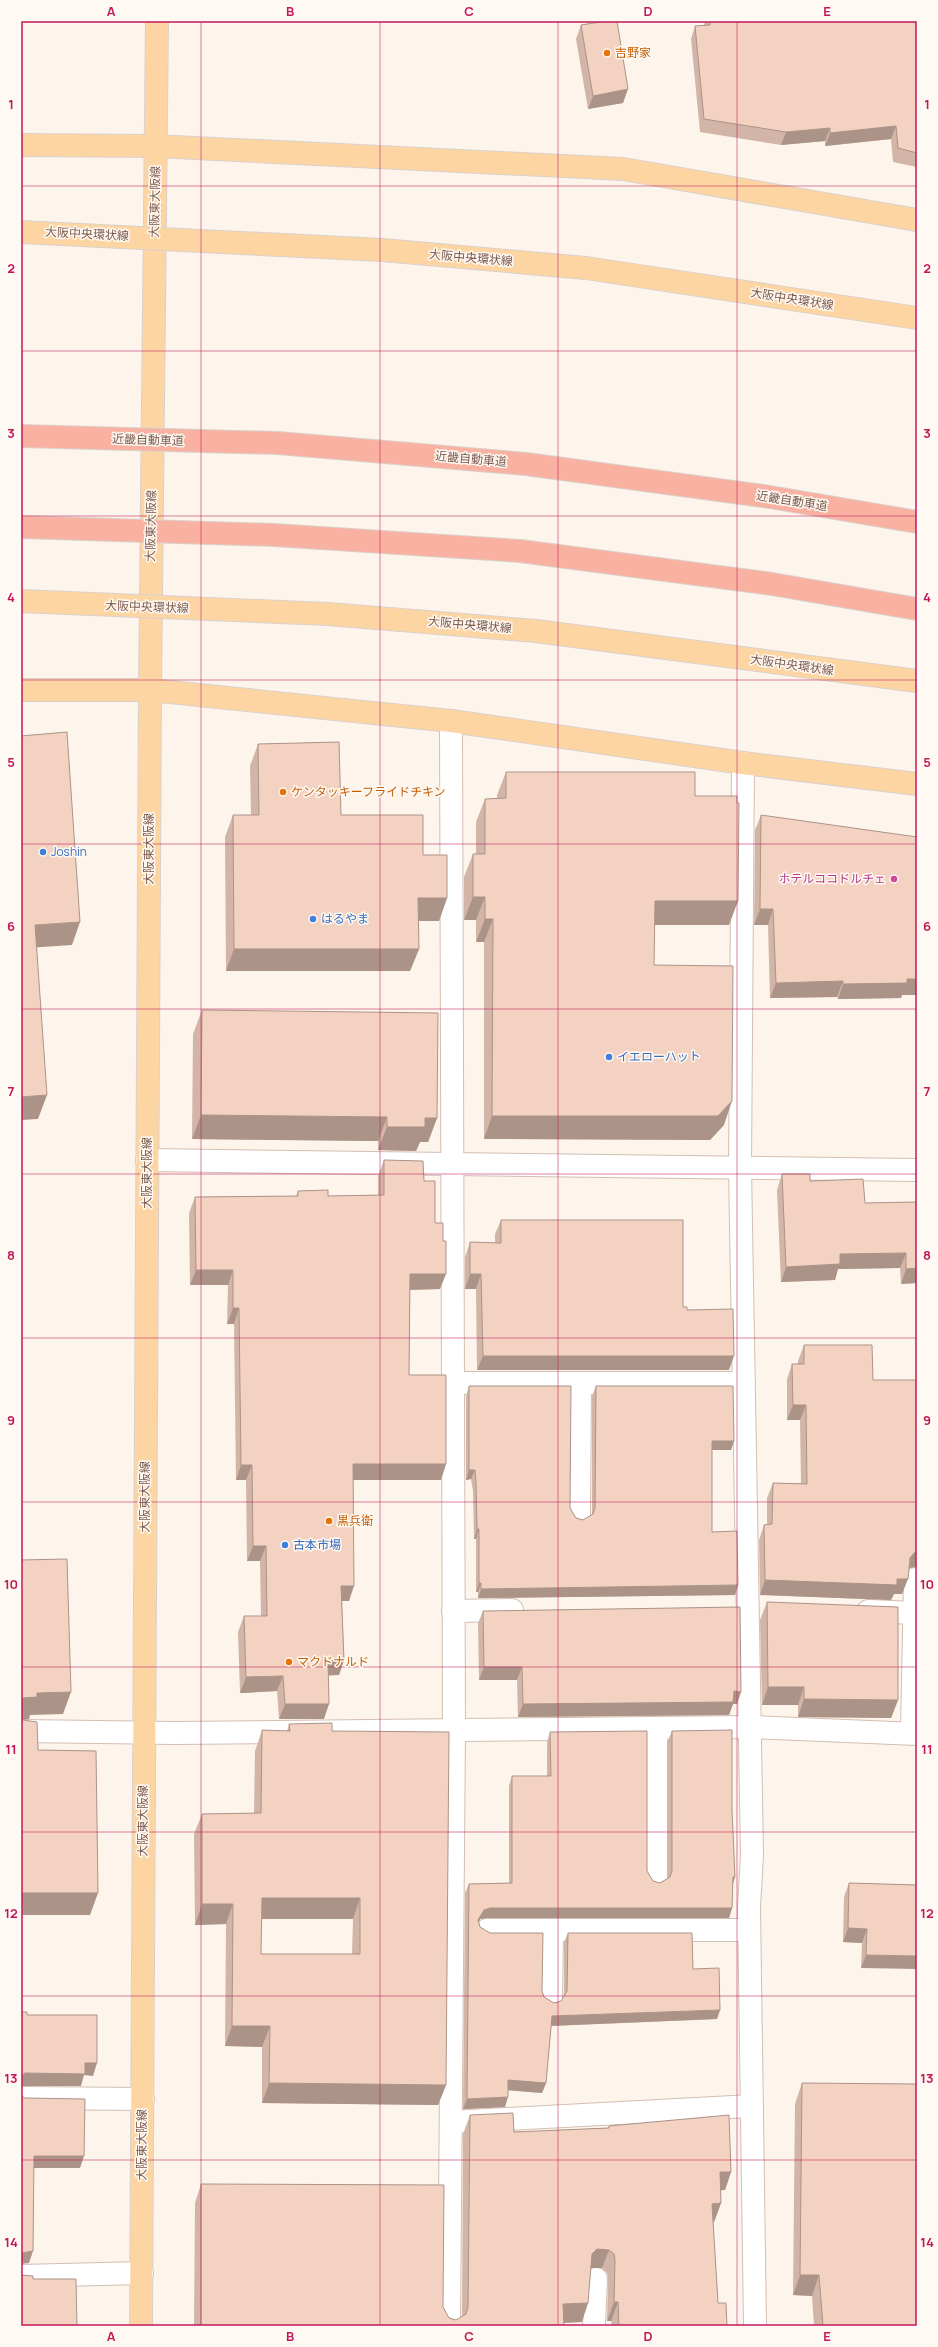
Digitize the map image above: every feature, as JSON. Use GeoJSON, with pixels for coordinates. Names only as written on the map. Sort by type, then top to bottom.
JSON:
{"type":"FeatureCollection","features":[{"type":"Feature","properties":{"kind":"highway","name":"近畿自動車道"},"geometry":{"type":"LineString","coordinates":[[21,436],[278,443],[526,464],[770,497],[917,522]]}},
{"type":"Feature","properties":{"kind":"highway"},"geometry":{"type":"LineString","coordinates":[[21,527],[274,535],[520,551],[772,584],[917,609]]}},
{"type":"Feature","properties":{"kind":"main road","name":"大阪東大阪線"},"geometry":{"type":"LineString","coordinates":[[141,2326],[150,690],[157,21]]}},
{"type":"Feature","properties":{"kind":"main road"},"geometry":{"type":"LineString","coordinates":[[21,145],[155,146],[623,169],[917,220]]}},
{"type":"Feature","properties":{"kind":"main road","name":"大阪中央環状線"},"geometry":{"type":"LineString","coordinates":[[21,232],[382,250],[586,268],[917,318]]}},
{"type":"Feature","properties":{"kind":"main road","name":"大阪中央環状線"},"geometry":{"type":"LineString","coordinates":[[21,601],[328,614],[536,631],[917,681]]}},
{"type":"Feature","properties":{"kind":"main road"},"geometry":{"type":"LineString","coordinates":[[21,690],[150,690],[451,721],[743,763],[917,784]]}},
{"type":"Feature","properties":{"kind":"street"},"geometry":{"type":"LineString","coordinates":[[449,2326],[454,1730],[451,721]]}},
{"type":"Feature","properties":{"kind":"street"},"geometry":{"type":"LineString","coordinates":[[743,763],[740,1168],[744,1383],[739,1607],[749,1727],[752,1855],[750,1930],[755,2326]]}},
{"type":"Feature","properties":{"kind":"street"},"geometry":{"type":"LineString","coordinates":[[147,1160],[917,1170]]}},
{"type":"Feature","properties":{"kind":"street"},"geometry":{"type":"LineString","coordinates":[[453,1383],[744,1383]]}},
{"type":"Feature","properties":{"kind":"street"},"geometry":{"type":"LineString","coordinates":[[579,1517],[580,1383]]}},
{"type":"Feature","properties":{"kind":"street"},"geometry":{"type":"LineString","coordinates":[[21,1731],[144,1733],[749,1727],[915,1733],[915,1579]]}},
{"type":"Feature","properties":{"kind":"street"},"geometry":{"type":"LineString","coordinates":[[739,1607],[771,1608]]}},
{"type":"Feature","properties":{"kind":"street"},"geometry":{"type":"LineString","coordinates":[[453,1611],[532,1610]]}},
{"type":"Feature","properties":{"kind":"street"},"geometry":{"type":"LineString","coordinates":[[850,1611],[914,1613]]}},
{"type":"Feature","properties":{"kind":"street"},"geometry":{"type":"LineString","coordinates":[[656,1728],[656,1880]]}},
{"type":"Feature","properties":{"kind":"street"},"geometry":{"type":"LineString","coordinates":[[487,1930],[750,1930]]}},
{"type":"Feature","properties":{"kind":"street"},"geometry":{"type":"LineString","coordinates":[[551,2000],[552,1930]]}},
{"type":"Feature","properties":{"kind":"street"},"geometry":{"type":"LineString","coordinates":[[21,2098],[143,2099]]}},
{"type":"Feature","properties":{"kind":"street"},"geometry":{"type":"LineString","coordinates":[[451,2122],[752,2106]]}},
{"type":"Feature","properties":{"kind":"street"},"geometry":{"type":"LineString","coordinates":[[21,2276],[142,2274]]}},
{"type":"Feature","properties":{"kind":"street"},"geometry":{"type":"LineString","coordinates":[[594,2326],[596,2279]]}},
{"type":"Feature","properties":{"kind":"building"},"geometry":{"type":"Polygon","coordinates":[[[606,21],[617,21],[628,89],[593,96],[581,25],[606,21]]]}},
{"type":"Feature","properties":{"kind":"building"},"geometry":{"type":"Polygon","coordinates":[[[710,21],[917,21],[917,153],[898,148],[896,126],[830,133],[830,128],[786,132],[704,119],[695,26],[710,25],[710,21]]]}},
{"type":"Feature","properties":{"kind":"building","name":"Joshin"},"geometry":{"type":"Polygon","coordinates":[[[67,732],[80,922],[35,925],[47,1095],[21,1097],[21,736],[67,732]]]}},
{"type":"Feature","properties":{"kind":"building"},"geometry":{"type":"Polygon","coordinates":[[[339,742],[341,815],[423,815],[423,855],[447,855],[447,898],[418,898],[419,949],[234,949],[233,815],[259,815],[258,744],[339,742]]]}},
{"type":"Feature","properties":{"kind":"building"},"geometry":{"type":"Polygon","coordinates":[[[506,772],[695,772],[695,796],[737,796],[737,803],[739,803],[738,901],[655,901],[654,965],[733,966],[732,1101],[718,1116],[492,1116],[493,919],[485,919],[485,897],[473,897],[473,854],[485,854],[485,799],[506,798],[506,772]]]}},
{"type":"Feature","properties":{"kind":"building"},"geometry":{"type":"Polygon","coordinates":[[[761,815],[917,837],[917,979],[907,979],[907,983],[843,984],[843,981],[776,983],[773,909],[760,909],[761,815]]]}},
{"type":"Feature","properties":{"kind":"building"},"geometry":{"type":"Polygon","coordinates":[[[202,1010],[438,1013],[437,1118],[425,1118],[425,1127],[387,1127],[387,1117],[201,1115],[202,1010]]]}},
{"type":"Feature","properties":{"kind":"building"},"geometry":{"type":"Polygon","coordinates":[[[384,1160],[423,1161],[424,1181],[435,1181],[435,1223],[443,1223],[443,1241],[446,1241],[446,1274],[410,1274],[409,1375],[446,1375],[446,1464],[353,1464],[354,1586],[341,1586],[344,1660],[328,1660],[329,1704],[285,1704],[283,1676],[246,1677],[244,1616],[267,1616],[266,1546],[253,1546],[252,1465],[241,1465],[239,1308],[233,1308],[233,1270],[196,1270],[195,1197],[298,1196],[298,1191],[328,1190],[328,1196],[384,1195],[384,1160]]]}},
{"type":"Feature","properties":{"kind":"building"},"geometry":{"type":"Polygon","coordinates":[[[782,1174],[810,1174],[810,1181],[863,1179],[865,1203],[917,1202],[917,1268],[906,1269],[906,1253],[840,1254],[840,1264],[786,1267],[782,1174]]]}},
{"type":"Feature","properties":{"kind":"building"},"geometry":{"type":"Polygon","coordinates":[[[501,1220],[683,1220],[683,1307],[687,1307],[687,1310],[733,1309],[734,1356],[483,1356],[481,1274],[470,1274],[470,1242],[501,1243],[501,1220]]]}},
{"type":"Feature","properties":{"kind":"building"},"geometry":{"type":"Polygon","coordinates":[[[804,1345],[872,1345],[873,1380],[917,1380],[917,1552],[910,1558],[908,1579],[897,1579],[897,1585],[765,1580],[764,1525],[772,1524],[773,1483],[807,1484],[806,1405],[793,1405],[792,1364],[804,1364],[804,1345]]]}},
{"type":"Feature","properties":{"kind":"building"},"geometry":{"type":"Polygon","coordinates":[[[469,1386],[571,1386],[570,1508],[576,1518],[583,1520],[593,1514],[595,1508],[596,1386],[733,1386],[734,1441],[712,1441],[712,1532],[737,1531],[738,1585],[481,1589],[481,1583],[479,1583],[479,1529],[477,1529],[475,1470],[469,1470],[469,1386]]]}},
{"type":"Feature","properties":{"kind":"building"},"geometry":{"type":"Polygon","coordinates":[[[67,1559],[71,1692],[37,1693],[37,1697],[23,1698],[21,1701],[21,1560],[67,1559]]]}},
{"type":"Feature","properties":{"kind":"building"},"geometry":{"type":"Polygon","coordinates":[[[767,1602],[898,1607],[898,1700],[804,1699],[804,1687],[768,1687],[767,1602]]]}},
{"type":"Feature","properties":{"kind":"building"},"geometry":{"type":"Polygon","coordinates":[[[740,1607],[741,1692],[734,1691],[733,1702],[523,1704],[522,1667],[484,1667],[483,1611],[740,1607]]]}},
{"type":"Feature","properties":{"kind":"building"},"geometry":{"type":"Polygon","coordinates":[[[21,1718],[23,1720],[37,1722],[38,1750],[96,1751],[98,1893],[21,1893],[21,1718]]]}},
{"type":"Feature","properties":{"kind":"building"},"geometry":{"type":"Polygon","coordinates":[[[332,1723],[332,1731],[449,1732],[446,2085],[269,2083],[270,2026],[232,2026],[233,1904],[202,1904],[202,1814],[261,1813],[262,1730],[290,1731],[289,1724],[332,1723]],[[262,1898],[261,1954],[360,1954],[360,1898],[262,1898]]]}},
{"type":"Feature","properties":{"kind":"building"},"geometry":{"type":"Polygon","coordinates":[[[732,1730],[732,1810],[735,1877],[733,1877],[732,1908],[490,1908],[484,1910],[478,1920],[480,1927],[490,1933],[543,1933],[542,1991],[544,1997],[554,2003],[561,2001],[567,1991],[568,1933],[692,1933],[693,1969],[719,1968],[720,2010],[552,2016],[546,2083],[508,2080],[508,2097],[467,2099],[469,1884],[512,1883],[512,1776],[551,1776],[550,1732],[647,1731],[647,1871],[653,1881],[660,1883],[670,1877],[672,1871],[672,1731],[732,1730]]]}},
{"type":"Feature","properties":{"kind":"building"},"geometry":{"type":"Polygon","coordinates":[[[849,1883],[917,1885],[917,1956],[866,1955],[867,1929],[848,1928],[849,1883]]]}},
{"type":"Feature","properties":{"kind":"building"},"geometry":{"type":"Polygon","coordinates":[[[21,2012],[27,2012],[27,2015],[97,2015],[97,2063],[85,2063],[85,2074],[25,2073],[21,2076],[21,2012]]]}},
{"type":"Feature","properties":{"kind":"building"},"geometry":{"type":"Polygon","coordinates":[[[802,2083],[917,2084],[917,2326],[823,2326],[819,2275],[800,2275],[802,2083]]]}},
{"type":"Feature","properties":{"kind":"building"},"geometry":{"type":"Polygon","coordinates":[[[21,2096],[25,2098],[85,2099],[84,2156],[34,2156],[33,2251],[21,2253],[21,2096]]]}},
{"type":"Feature","properties":{"kind":"building"},"geometry":{"type":"Polygon","coordinates":[[[513,2113],[514,2132],[609,2128],[609,2126],[729,2115],[731,2172],[720,2172],[721,2203],[712,2204],[718,2303],[726,2303],[727,2326],[619,2326],[618,2302],[614,2302],[614,2254],[609,2250],[597,2249],[592,2254],[588,2303],[563,2304],[564,2326],[201,2326],[201,2184],[444,2185],[443,2307],[449,2318],[456,2320],[466,2314],[468,2307],[470,2115],[513,2113]]]}},
{"type":"Feature","properties":{"kind":"building"},"geometry":{"type":"Polygon","coordinates":[[[21,2275],[33,2276],[33,2279],[76,2279],[77,2326],[21,2326],[21,2275]]]}},
{"type":"Feature","properties":{"kind":"place","name":"吉野家"},"geometry":{"type":"Point","coordinates":[607,53]}},
{"type":"Feature","properties":{"kind":"place","name":"ケンタッキーフライドチキン"},"geometry":{"type":"Point","coordinates":[283,792]}},
{"type":"Feature","properties":{"kind":"place","name":"Joshin"},"geometry":{"type":"Point","coordinates":[43,852]}},
{"type":"Feature","properties":{"kind":"place","name":"ホテルココドルチェ"},"geometry":{"type":"Point","coordinates":[894,879]}},
{"type":"Feature","properties":{"kind":"place","name":"はるやま"},"geometry":{"type":"Point","coordinates":[313,919]}},
{"type":"Feature","properties":{"kind":"place","name":"イエローハット"},"geometry":{"type":"Point","coordinates":[609,1057]}},
{"type":"Feature","properties":{"kind":"place","name":"黒兵衛"},"geometry":{"type":"Point","coordinates":[329,1521]}},
{"type":"Feature","properties":{"kind":"place","name":"古本市場"},"geometry":{"type":"Point","coordinates":[285,1545]}},
{"type":"Feature","properties":{"kind":"place","name":"マクドナルド"},"geometry":{"type":"Point","coordinates":[289,1662]}}]}
